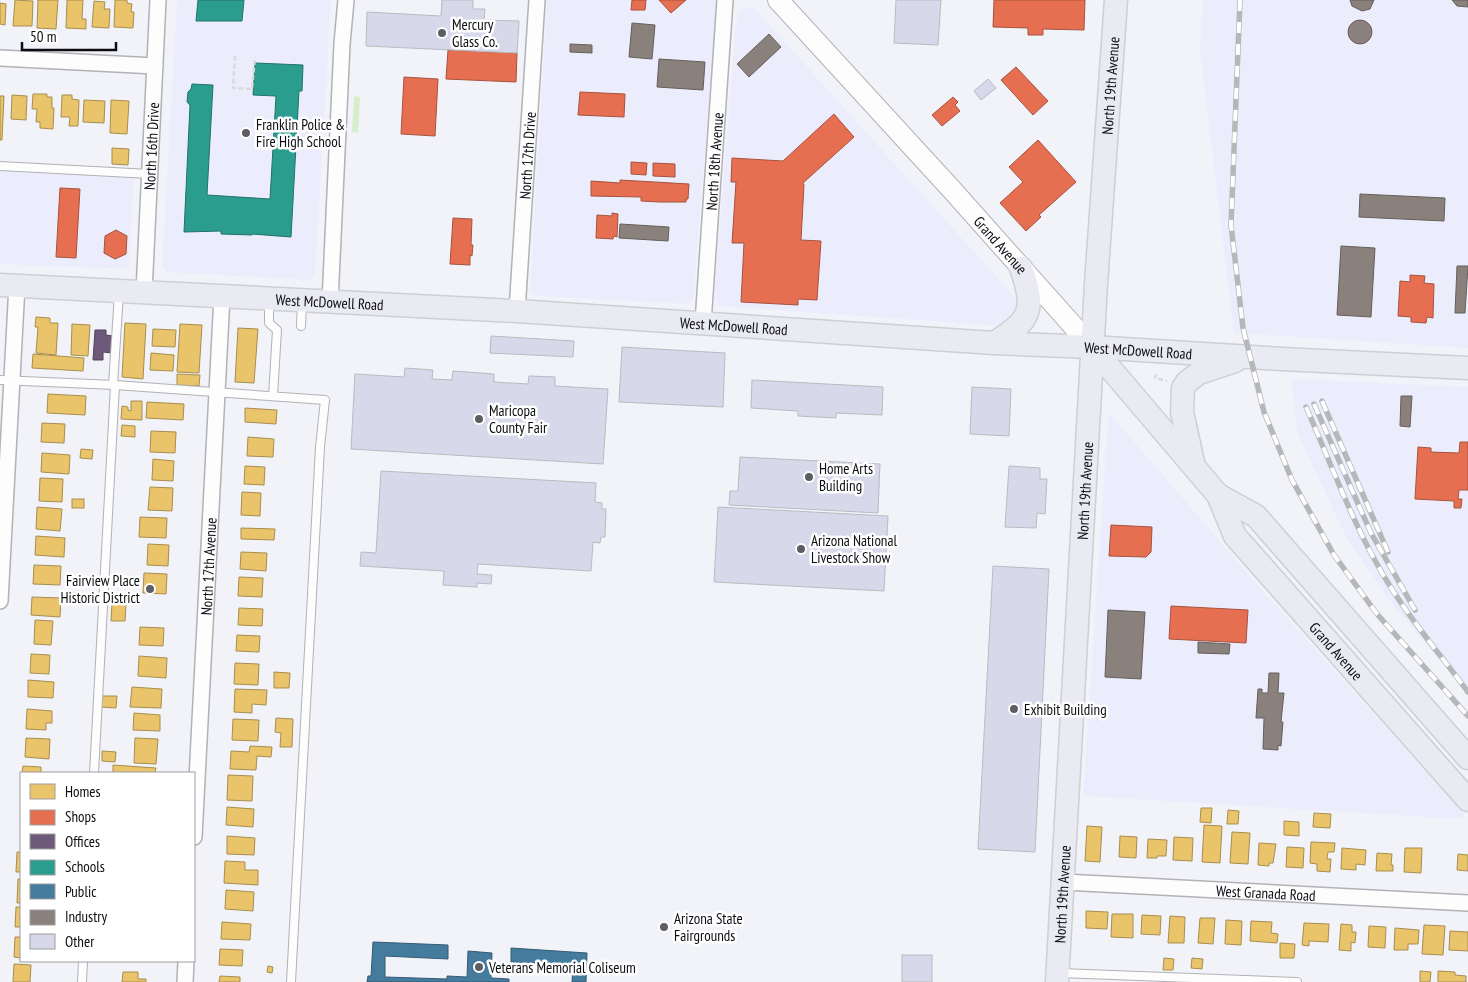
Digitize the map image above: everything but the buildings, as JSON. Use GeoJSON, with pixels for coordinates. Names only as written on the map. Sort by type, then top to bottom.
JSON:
{"type":"FeatureCollection","features":[{"type":"Feature","properties":{"kind":"main road","name":"Grand Avenue"},"geometry":{"type":"LineString","coordinates":[[778,0],[1022,268],[1194,465],[1218,495],[1235,536],[1468,800]]}},
{"type":"Feature","properties":{"kind":"main road","name":"North 19th Avenue"},"geometry":{"type":"LineString","coordinates":[[1057,977],[1064,882],[1092,347],[1116,0]]}},
{"type":"Feature","properties":{"kind":"main road"},"geometry":{"type":"LineString","coordinates":[[994,343],[1020,326],[1026,315],[1027,283],[1022,268]]}},
{"type":"Feature","properties":{"kind":"main road","name":"West McDowell Road"},"geometry":{"type":"LineString","coordinates":[[8,285],[517,311],[994,343],[1468,368]]}},
{"type":"Feature","properties":{"kind":"main road"},"geometry":{"type":"LineString","coordinates":[[1194,465],[1182,412],[1183,388],[1187,382],[1199,373],[1250,357]]}},
{"type":"Feature","properties":{"kind":"main road","name":"Grand Avenue"},"geometry":{"type":"LineString","coordinates":[[1218,495],[1256,516],[1468,758]]}},
{"type":"Feature","properties":{"kind":"street","name":"North 16th Drive"},"geometry":{"type":"LineString","coordinates":[[144,292],[158,0]]}},
{"type":"Feature","properties":{"kind":"street"},"geometry":{"type":"LineString","coordinates":[[330,302],[342,44],[346,0]]}},
{"type":"Feature","properties":{"kind":"street","name":"North 17th Drive"},"geometry":{"type":"LineString","coordinates":[[517,311],[537,0]]}},
{"type":"Feature","properties":{"kind":"street","name":"North 18th Avenue"},"geometry":{"type":"LineString","coordinates":[[703,323],[725,0]]}},
{"type":"Feature","properties":{"kind":"street"},"geometry":{"type":"LineString","coordinates":[[0,58],[155,66]]}},
{"type":"Feature","properties":{"kind":"street"},"geometry":{"type":"LineString","coordinates":[[0,601],[8,285]]}},
{"type":"Feature","properties":{"kind":"street","name":"North 17th Avenue"},"geometry":{"type":"LineString","coordinates":[[195,818],[222,296]]}},
{"type":"Feature","properties":{"kind":"street","name":"West Granada Road"},"geometry":{"type":"LineString","coordinates":[[1064,882],[1468,903]]}},
{"type":"Feature","properties":{"kind":"street"},"geometry":{"type":"LineString","coordinates":[[185,982],[186,962]]}},
{"type":"Feature","properties":{"kind":"lane"},"geometry":{"type":"LineString","coordinates":[[0,166],[150,174]]}},
{"type":"Feature","properties":{"kind":"lane"},"geometry":{"type":"LineString","coordinates":[[94,772],[119,291]]}},
{"type":"Feature","properties":{"kind":"lane"},"geometry":{"type":"LineString","coordinates":[[269,299],[269,323],[277,330],[273,396]]}},
{"type":"Feature","properties":{"kind":"lane"},"geometry":{"type":"LineString","coordinates":[[302,300],[302,326]]}},
{"type":"Feature","properties":{"kind":"lane"},"geometry":{"type":"LineString","coordinates":[[6,381],[114,385],[325,400],[320,457],[291,982]]}},
{"type":"Feature","properties":{"kind":"lane"},"geometry":{"type":"LineString","coordinates":[[82,982],[83,962]]}},
{"type":"Feature","properties":{"kind":"lane"},"geometry":{"type":"LineString","coordinates":[[1057,977],[1298,982]]}},
{"type":"Feature","properties":{"kind":"path"},"geometry":{"type":"LineString","coordinates":[[234,56],[233,88],[252,89],[254,57]]}},
{"type":"Feature","properties":{"kind":"path"},"geometry":{"type":"LineString","coordinates":[[1156,374],[1155,378],[1174,383]]}},
{"type":"Feature","properties":{"kind":"shaded area","name":"Franklin Police & Fire High School"},"geometry":{"type":"Polygon","coordinates":[[[177,0],[331,0],[315,275],[309,280],[166,272],[162,267],[177,0]]]}},
{"type":"Feature","properties":{"kind":"shaded area"},"geometry":{"type":"Polygon","coordinates":[[[547,0],[717,0],[693,299],[688,304],[537,296],[530,290],[547,0]]]}},
{"type":"Feature","properties":{"kind":"shaded area"},"geometry":{"type":"Polygon","coordinates":[[[1203,0],[1468,0],[1468,348],[1234,333],[1200,50],[1203,0]]]}},
{"type":"Feature","properties":{"kind":"shaded area"},"geometry":{"type":"Polygon","coordinates":[[[745,7],[754,8],[1013,295],[1020,306],[1019,313],[1002,326],[719,306],[714,296],[736,24],[738,12],[745,7]]]}},
{"type":"Feature","properties":{"kind":"shaded area"},"geometry":{"type":"Polygon","coordinates":[[[0,169],[134,177],[129,269],[0,264],[0,169]]]}},
{"type":"Feature","properties":{"kind":"shaded area"},"geometry":{"type":"Polygon","coordinates":[[[1291,379],[1468,387],[1468,693],[1393,605],[1346,537],[1297,432],[1291,379]]]}},
{"type":"Feature","properties":{"kind":"shaded area"},"geometry":{"type":"Polygon","coordinates":[[[1111,415],[1270,599],[1465,815],[1460,819],[1083,796],[1108,420],[1111,415]]]}},
{"type":"Feature","properties":{"kind":"green space"},"geometry":{"type":"Polygon","coordinates":[[[354,96],[360,97],[358,133],[352,132],[354,96]]]}},
{"type":"Feature","properties":{"kind":"railway"},"geometry":{"type":"LineString","coordinates":[[1240,0],[1231,225],[1243,328],[1264,412],[1292,480],[1334,555],[1377,614],[1468,716]]}},
{"type":"Feature","properties":{"kind":"railway"},"geometry":{"type":"LineString","coordinates":[[1322,401],[1388,552]]}},
{"type":"Feature","properties":{"kind":"railway"},"geometry":{"type":"LineString","coordinates":[[1314,404],[1371,533],[1415,610]]}},
{"type":"Feature","properties":{"kind":"railway"},"geometry":{"type":"LineString","coordinates":[[1306,407],[1349,507],[1377,564],[1409,614],[1468,692]]}},
{"type":"Feature","properties":{"kind":"place","name":"Mercury Glass Co."},"geometry":{"type":"Point","coordinates":[442,33]}},
{"type":"Feature","properties":{"kind":"place","name":"Franklin Police & Fire High School"},"geometry":{"type":"Point","coordinates":[246,133]}},
{"type":"Feature","properties":{"kind":"place","name":"Maricopa County Fair"},"geometry":{"type":"Point","coordinates":[479,419]}},
{"type":"Feature","properties":{"kind":"place","name":"Home Arts Building"},"geometry":{"type":"Point","coordinates":[809,477]}},
{"type":"Feature","properties":{"kind":"place","name":"Arizona National Livestock Show"},"geometry":{"type":"Point","coordinates":[801,549]}},
{"type":"Feature","properties":{"kind":"place","name":"Fairview Place Historic District"},"geometry":{"type":"Point","coordinates":[150,589]}},
{"type":"Feature","properties":{"kind":"place","name":"Exhibit Building"},"geometry":{"type":"Point","coordinates":[1014,709]}},
{"type":"Feature","properties":{"kind":"place","name":"Arizona State Fairgrounds"},"geometry":{"type":"Point","coordinates":[664,927]}},
{"type":"Feature","properties":{"kind":"place","name":"Veterans Memorial Coliseum"},"geometry":{"type":"Point","coordinates":[479,967]}}]}
